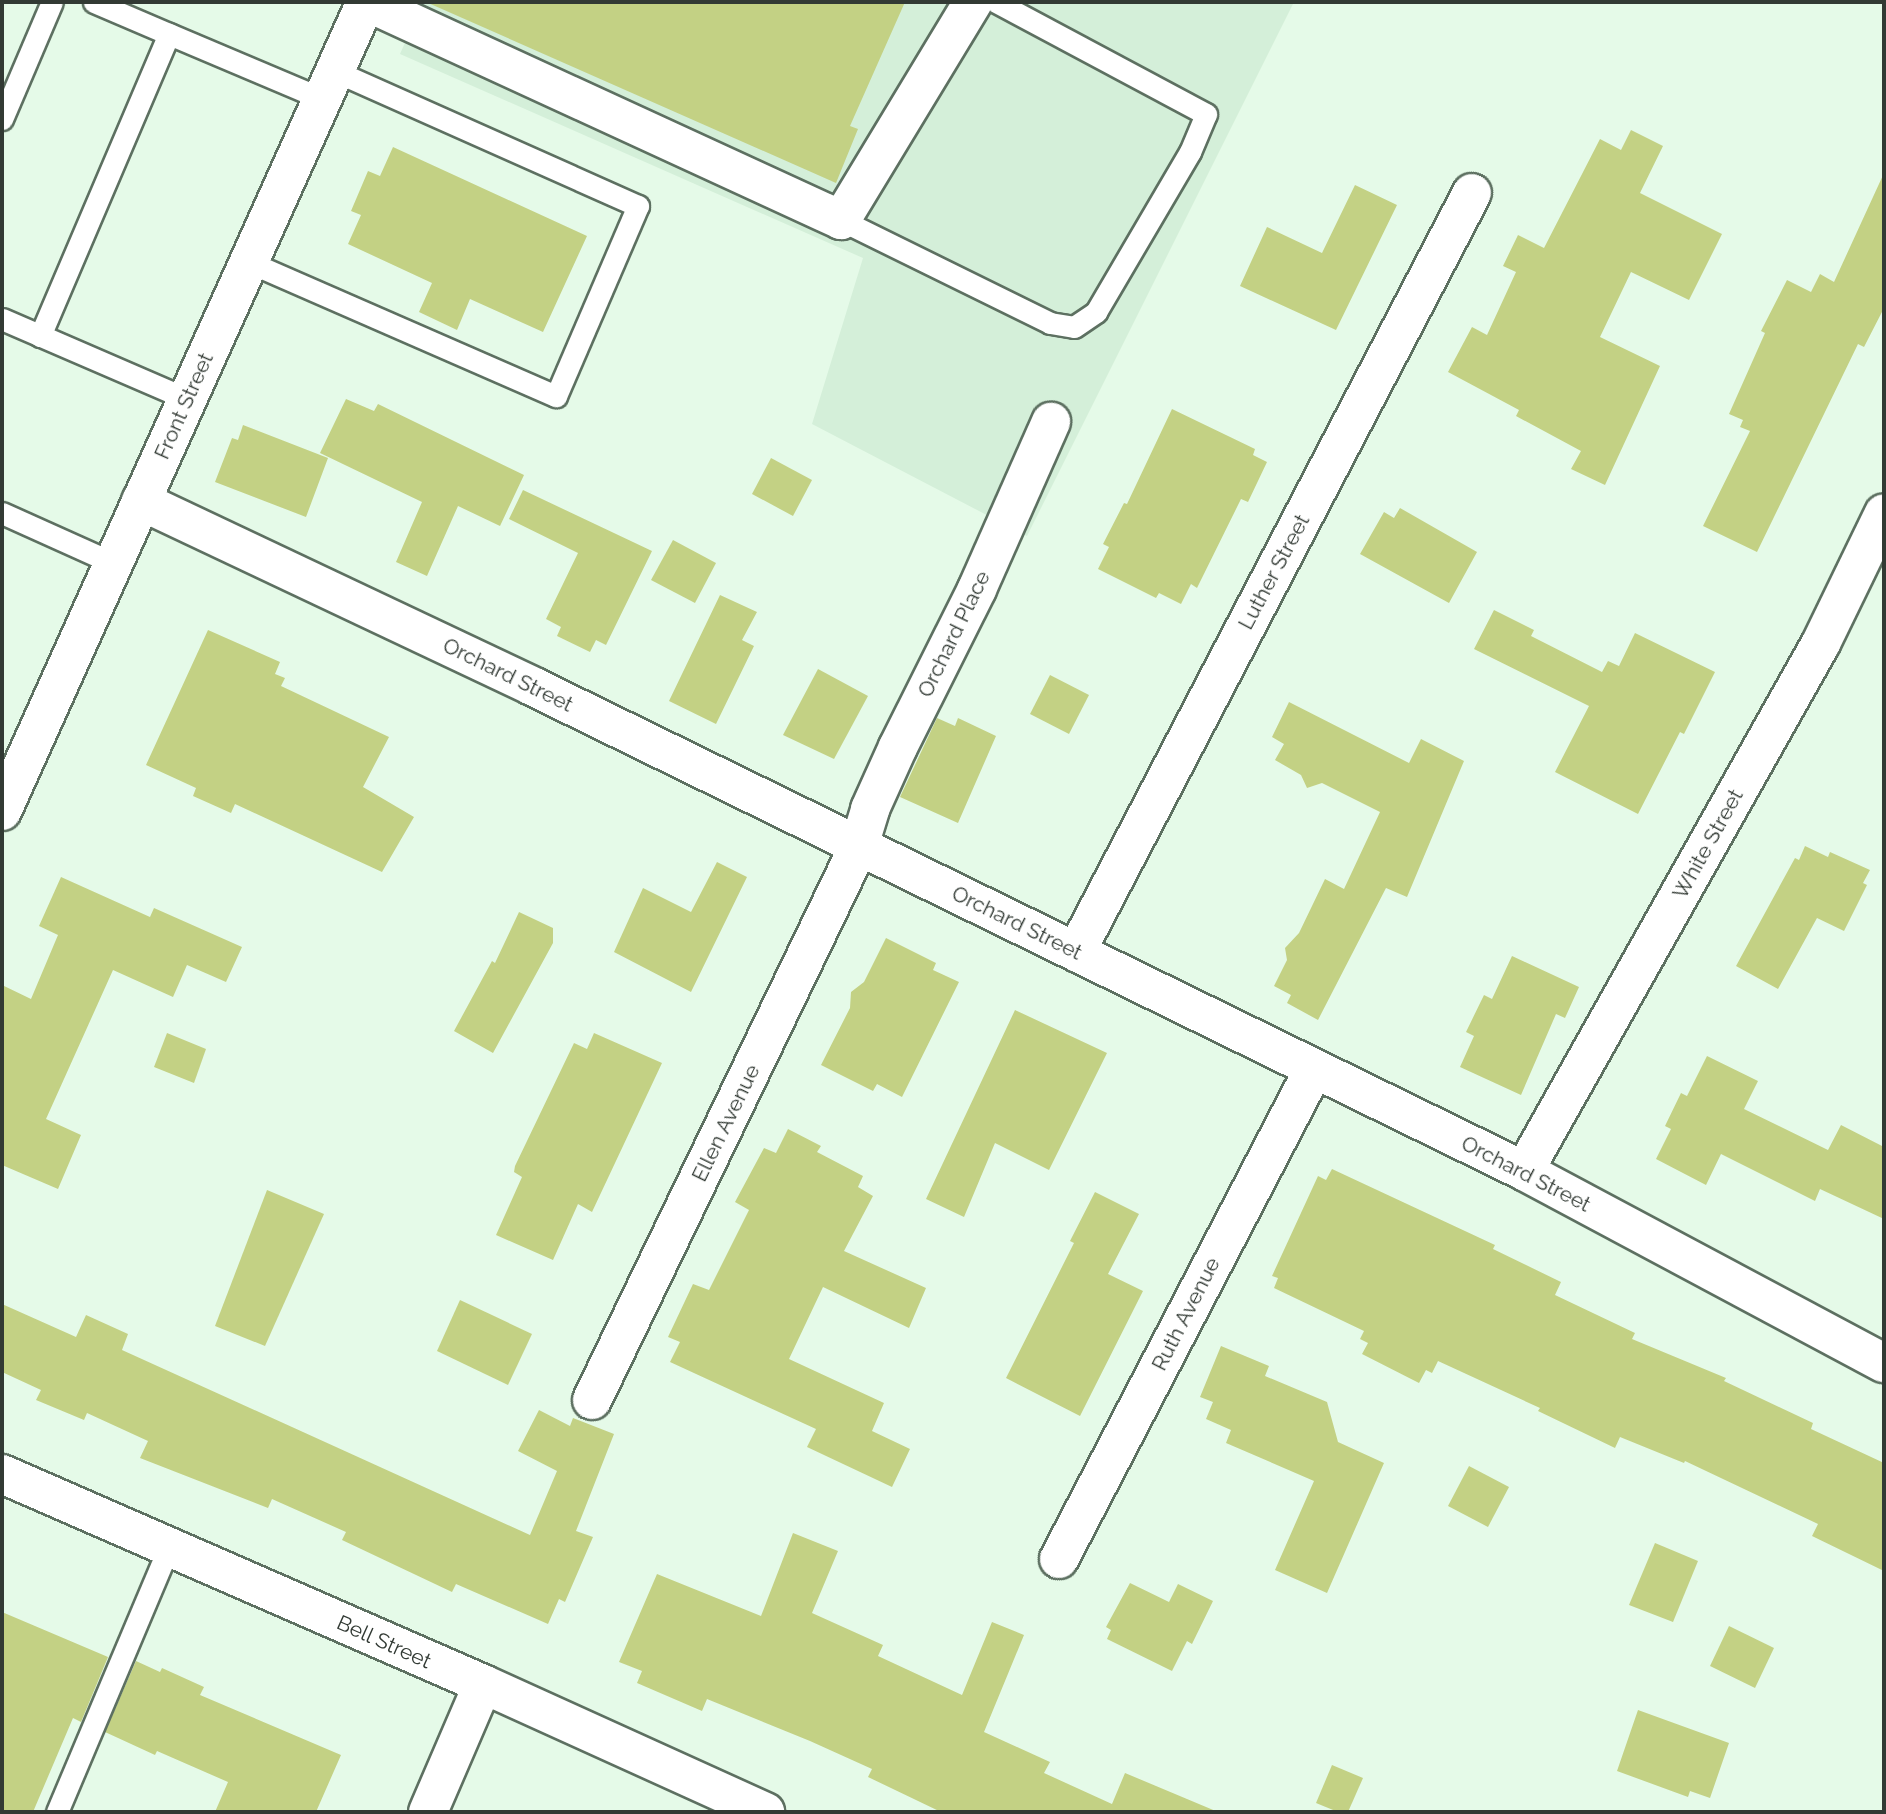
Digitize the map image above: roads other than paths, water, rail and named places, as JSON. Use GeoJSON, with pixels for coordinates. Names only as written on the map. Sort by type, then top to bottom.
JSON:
{"type":"FeatureCollection","features":[{"type":"Feature","properties":{"kind":"street","name":"Front Street"},"geometry":{"type":"LineString","coordinates":[[2,811],[367,2]]}},
{"type":"Feature","properties":{"kind":"street"},"geometry":{"type":"LineString","coordinates":[[367,2],[841,219],[973,2]]}},
{"type":"Feature","properties":{"kind":"street","name":"Luther Street"},"geometry":{"type":"LineString","coordinates":[[1076,952],[1472,193]]}},
{"type":"Feature","properties":{"kind":"street","name":"Orchard Place"},"geometry":{"type":"LineString","coordinates":[[859,846],[870,809],[898,747],[977,589],[1051,422]]}},
{"type":"Feature","properties":{"kind":"street","name":"Orchard Street"},"geometry":{"type":"LineString","coordinates":[[141,501],[533,686],[1524,1171],[1884,1363]]}},
{"type":"Feature","properties":{"kind":"street","name":"White Street"},"geometry":{"type":"LineString","coordinates":[[1524,1171],[1821,643],[1884,513]]}},
{"type":"Feature","properties":{"kind":"street","name":"Ellen Avenue"},"geometry":{"type":"LineString","coordinates":[[592,1400],[859,846]]}},
{"type":"Feature","properties":{"kind":"street","name":"Ruth Avenue"},"geometry":{"type":"LineString","coordinates":[[1059,1559],[1314,1069]]}},
{"type":"Feature","properties":{"kind":"street","name":"Bell Street"},"geometry":{"type":"LineString","coordinates":[[2,1474],[483,1684],[765,1812]]}},
{"type":"Feature","properties":{"kind":"street"},"geometry":{"type":"LineString","coordinates":[[428,1812],[483,1684]]}},
{"type":"Feature","properties":{"kind":"lane"},"geometry":{"type":"LineString","coordinates":[[2,119],[52,2]]}},
{"type":"Feature","properties":{"kind":"lane"},"geometry":{"type":"LineString","coordinates":[[94,2],[169,34],[329,85],[510,150],[638,206],[556,396],[249,262]]}},
{"type":"Feature","properties":{"kind":"lane"},"geometry":{"type":"LineString","coordinates":[[841,219],[1050,323],[1074,327],[1096,312],[1191,152],[1206,114],[996,2]]}},
{"type":"Feature","properties":{"kind":"lane"},"geometry":{"type":"LineString","coordinates":[[40,335],[169,34]]}},
{"type":"Feature","properties":{"kind":"lane"},"geometry":{"type":"LineString","coordinates":[[2,319],[187,399]]}},
{"type":"Feature","properties":{"kind":"lane"},"geometry":{"type":"LineString","coordinates":[[2,513],[113,563]]}},
{"type":"Feature","properties":{"kind":"lane"},"geometry":{"type":"LineString","coordinates":[[57,1812],[169,1547]]}}]}
